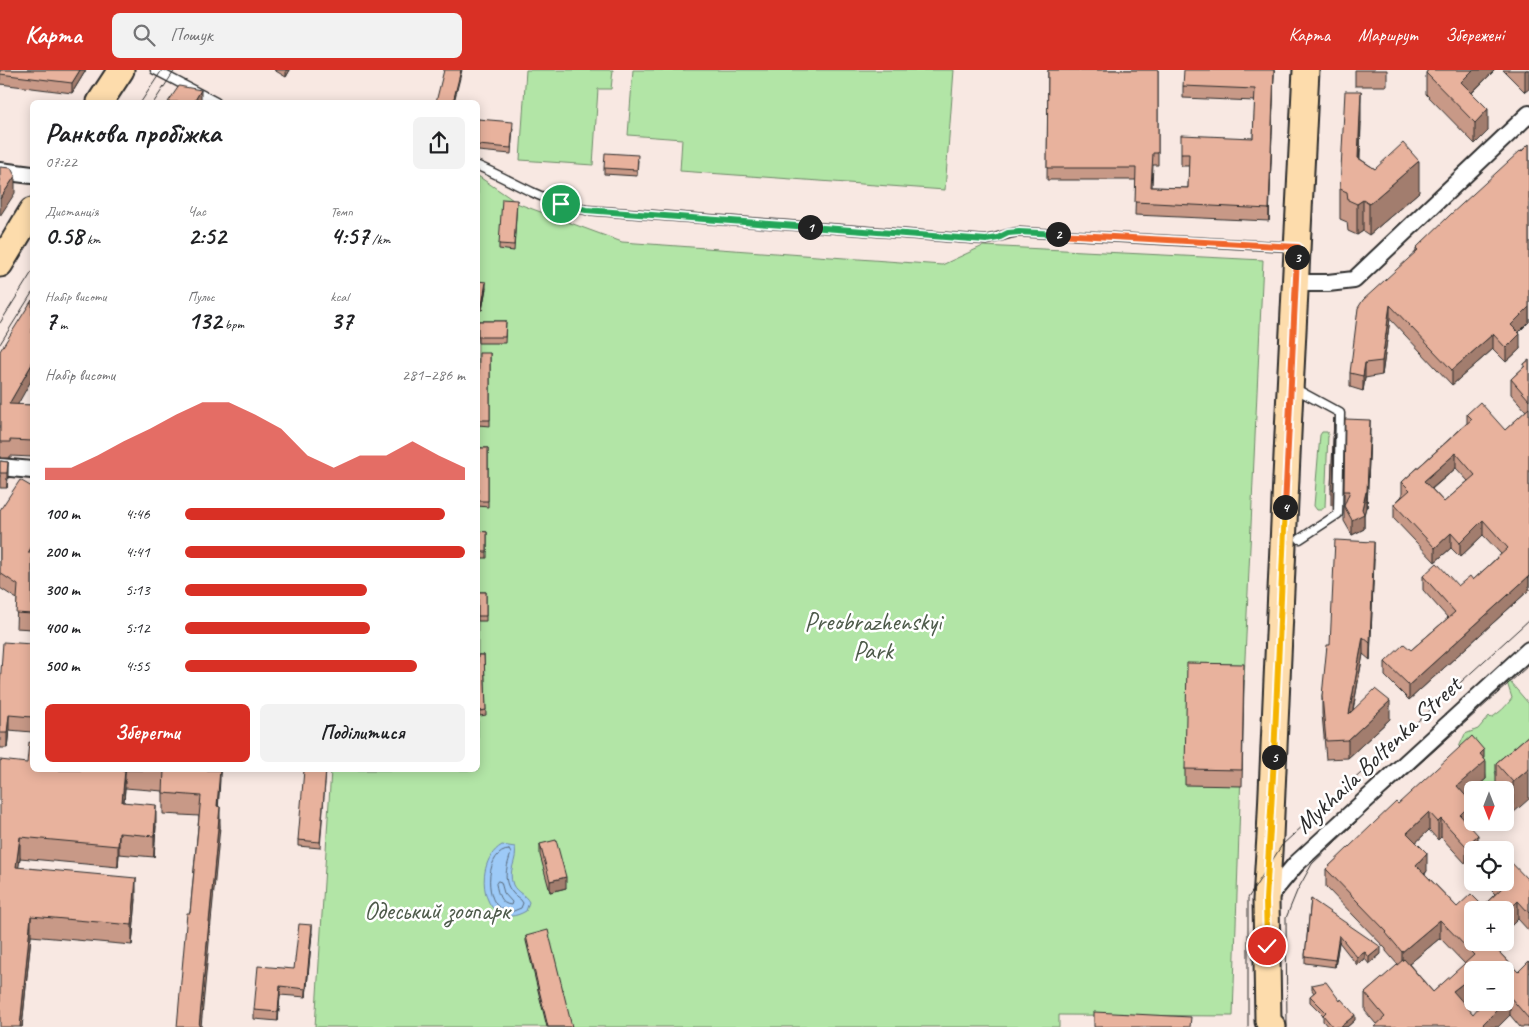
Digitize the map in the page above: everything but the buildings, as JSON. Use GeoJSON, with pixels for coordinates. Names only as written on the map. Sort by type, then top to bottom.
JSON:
{"type":"FeatureCollection","features":[{"type":"Feature","properties":{"kind":"main road"},"geometry":{"type":"LineString","coordinates":[[101,100],[120,70]]}},
{"type":"Feature","properties":{"kind":"main road"},"geometry":{"type":"LineString","coordinates":[[1271,1024],[1266,900],[1306,70]]}},
{"type":"Feature","properties":{"kind":"main road"},"geometry":{"type":"LineString","coordinates":[[0,264],[30,214]]}},
{"type":"Feature","properties":{"kind":"street"},"geometry":{"type":"LineString","coordinates":[[1296,283],[1328,283],[1354,280],[1529,114]]}},
{"type":"Feature","properties":{"kind":"street"},"geometry":{"type":"LineString","coordinates":[[0,171],[30,175]]}},
{"type":"Feature","properties":{"kind":"street"},"geometry":{"type":"LineString","coordinates":[[0,467],[30,470]]}},
{"type":"Feature","properties":{"kind":"street","name":"Mykhaila Boltenka Street"},"geometry":{"type":"LineString","coordinates":[[1266,900],[1296,864],[1529,650]]}},
{"type":"Feature","properties":{"kind":"lane"},"geometry":{"type":"LineString","coordinates":[[155,70],[212,100]]}},
{"type":"Feature","properties":{"kind":"lane"},"geometry":{"type":"LineString","coordinates":[[480,167],[508,179],[534,194],[561,204],[586,210],[986,240],[998,238],[1008,233],[1019,232],[1298,247]]}},
{"type":"Feature","properties":{"kind":"lane"},"geometry":{"type":"LineString","coordinates":[[1290,386],[1340,413],[1338,514],[1300,539]]}},
{"type":"Feature","properties":{"kind":"green space"},"geometry":{"type":"Polygon","coordinates":[[[526,70],[613,70],[611,89],[598,89],[593,165],[520,160],[526,70]]]}},
{"type":"Feature","properties":{"kind":"green space"},"geometry":{"type":"Polygon","coordinates":[[[633,70],[954,70],[945,190],[680,171],[682,139],[628,135],[633,70]]]}},
{"type":"Feature","properties":{"kind":"green space","name":"Preobrazhenskyi Park"},"geometry":{"type":"Polygon","coordinates":[[[480,177],[519,204],[622,242],[942,265],[983,246],[1263,260],[1244,680],[1233,1016],[1059,1015],[1059,1027],[315,1027],[331,772],[480,772],[480,177]]]}},
{"type":"Feature","properties":{"kind":"green space"},"geometry":{"type":"Polygon","coordinates":[[[1322,432],[1327,432],[1328,434],[1325,507],[1317,510],[1314,506],[1320,435],[1322,432]]]}},
{"type":"Feature","properties":{"kind":"green space"},"geometry":{"type":"Polygon","coordinates":[[[1505,676],[1529,704],[1529,737],[1522,741],[1495,772],[1499,781],[1480,781],[1469,751],[1459,747],[1465,734],[1478,729],[1489,716],[1491,718],[1497,714],[1512,698],[1505,676]]]}},
{"type":"Feature","properties":{"kind":"water"},"geometry":{"type":"Polygon","coordinates":[[[502,845],[515,847],[516,852],[511,880],[515,888],[529,902],[526,911],[511,916],[500,914],[491,906],[486,894],[484,880],[486,866],[492,854],[502,845]]]}},
{"type":"Feature","properties":{"kind":"tram line"},"geometry":{"type":"LineString","coordinates":[[142,100],[162,70]]}},
{"type":"Feature","properties":{"kind":"tram line"},"geometry":{"type":"LineString","coordinates":[[155,100],[175,70]]}},
{"type":"Feature","properties":{"kind":"tram line"},"geometry":{"type":"LineString","coordinates":[[0,323],[30,275]]}},
{"type":"Feature","properties":{"kind":"tram line"},"geometry":{"type":"LineString","coordinates":[[0,344],[30,296]]}},
{"type":"Feature","properties":{"kind":"tram line"},"geometry":{"type":"LineString","coordinates":[[1248,1027],[1248,898],[1282,845],[1529,620]]}},
{"type":"Feature","properties":{"kind":"tram line"},"geometry":{"type":"LineString","coordinates":[[1287,1027],[1286,918],[1297,891],[1312,864],[1375,804],[1529,665]]}},
{"type":"Feature","properties":{"kind":"route"},"geometry":{"type":"LineString","coordinates":[[561,204],[586,210],[986,240],[998,238],[1008,233],[1019,232],[1298,247],[1266,900],[1267,946]]}},
{"type":"Feature","properties":{"kind":"park label","name":"Одеський зоопарк"},"geometry":{"type":"Point","coordinates":[437,911]}}]}
